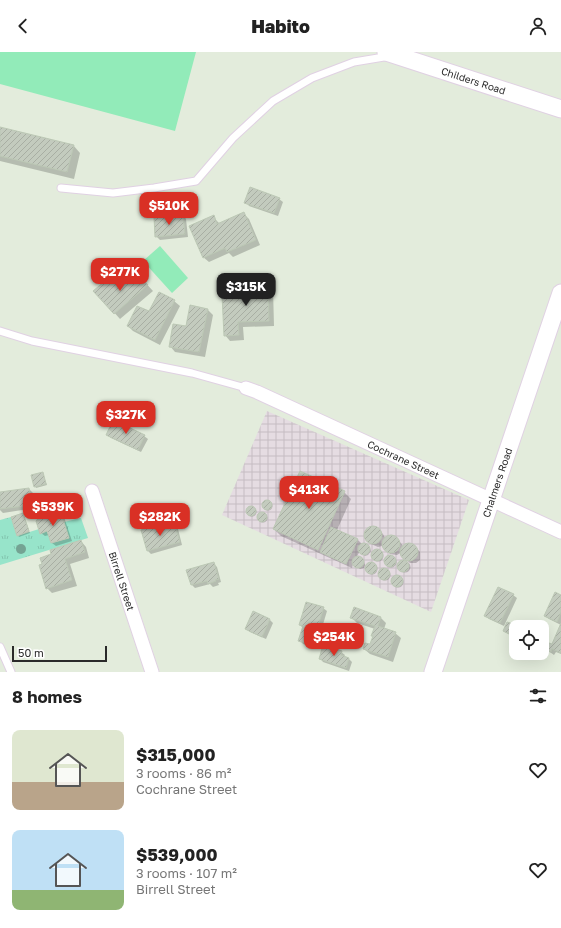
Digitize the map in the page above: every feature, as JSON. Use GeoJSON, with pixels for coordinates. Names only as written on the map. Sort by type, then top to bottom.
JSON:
{"type":"FeatureCollection","features":[{"type":"Feature","properties":{"kind":"street","name":"Childers Road"},"geometry":{"type":"LineString","coordinates":[[391,54],[561,109]]}},
{"type":"Feature","properties":{"kind":"street","name":"Chalmers Road"},"geometry":{"type":"LineString","coordinates":[[433,672],[561,293]]}},
{"type":"Feature","properties":{"kind":"street","name":"Cochrane Street"},"geometry":{"type":"LineString","coordinates":[[246,388],[561,532]]}},
{"type":"Feature","properties":{"kind":"street","name":"Birrell Street"},"geometry":{"type":"LineString","coordinates":[[92,491],[152,672]]}},
{"type":"Feature","properties":{"kind":"lane"},"geometry":{"type":"LineString","coordinates":[[61,188],[113,193],[196,181],[233,138],[273,101],[312,78],[354,62],[391,54]]}},
{"type":"Feature","properties":{"kind":"lane"},"geometry":{"type":"LineString","coordinates":[[0,331],[32,341],[192,373],[246,388]]}},
{"type":"Feature","properties":{"kind":"lane"},"geometry":{"type":"LineString","coordinates":[[0,647],[11,672]]}},
{"type":"Feature","properties":{"kind":"shaded area"},"geometry":{"type":"Polygon","coordinates":[[[267,411],[469,500],[431,612],[222,515],[267,411]]]}},
{"type":"Feature","properties":{"kind":"green space"},"geometry":{"type":"Polygon","coordinates":[[[0,52],[196,52],[175,131],[0,84],[0,52]]]}},
{"type":"Feature","properties":{"kind":"green space"},"geometry":{"type":"Polygon","coordinates":[[[160,246],[188,278],[172,293],[143,261],[160,246]]]}},
{"type":"Feature","properties":{"kind":"green space"},"geometry":{"type":"Polygon","coordinates":[[[11,517],[17,536],[39,529],[47,531],[52,543],[69,538],[64,522],[81,518],[88,538],[0,565],[0,520],[11,517]]]}},
{"type":"Feature","properties":{"kind":"building"},"geometry":{"type":"Polygon","coordinates":[[[0,127],[74,145],[67,172],[0,156],[0,127]]]}},
{"type":"Feature","properties":{"kind":"building"},"geometry":{"type":"Polygon","coordinates":[[[250,187],[280,198],[274,213],[244,203],[250,187]]]}},
{"type":"Feature","properties":{"kind":"building"},"geometry":{"type":"Polygon","coordinates":[[[244,212],[256,240],[227,252],[225,248],[203,258],[189,226],[214,215],[217,224],[244,212]]]}},
{"type":"Feature","properties":{"kind":"building"},"geometry":{"type":"Polygon","coordinates":[[[183,214],[185,234],[155,237],[154,217],[183,214]]]}},
{"type":"Feature","properties":{"kind":"building"},"geometry":{"type":"Polygon","coordinates":[[[136,272],[148,285],[114,314],[93,291],[111,276],[120,286],[136,272]]]}},
{"type":"Feature","properties":{"kind":"building"},"geometry":{"type":"Polygon","coordinates":[[[268,281],[269,321],[238,322],[239,335],[224,336],[222,295],[247,294],[247,282],[268,281]]]}},
{"type":"Feature","properties":{"kind":"building"},"geometry":{"type":"Polygon","coordinates":[[[159,292],[175,300],[155,340],[127,326],[137,306],[149,311],[159,292]]]}},
{"type":"Feature","properties":{"kind":"building"},"geometry":{"type":"Polygon","coordinates":[[[190,305],[208,309],[199,352],[169,347],[173,324],[186,326],[190,305]]]}},
{"type":"Feature","properties":{"kind":"building"},"geometry":{"type":"Polygon","coordinates":[[[113,420],[145,435],[138,450],[106,435],[113,420]]]}},
{"type":"Feature","properties":{"kind":"building"},"geometry":{"type":"Polygon","coordinates":[[[300,471],[345,491],[318,550],[273,529],[300,471]]]}},
{"type":"Feature","properties":{"kind":"building"},"geometry":{"type":"Polygon","coordinates":[[[43,472],[46,484],[34,487],[31,475],[43,472]]]}},
{"type":"Feature","properties":{"kind":"building"},"geometry":{"type":"Polygon","coordinates":[[[29,488],[32,505],[0,509],[0,492],[29,488]]]}},
{"type":"Feature","properties":{"kind":"building"},"geometry":{"type":"Polygon","coordinates":[[[267,500],[272,505],[267,510],[262,505],[267,500]]]}},
{"type":"Feature","properties":{"kind":"building"},"geometry":{"type":"Polygon","coordinates":[[[251,506],[256,511],[251,516],[246,511],[251,506]]]}},
{"type":"Feature","properties":{"kind":"building"},"geometry":{"type":"Polygon","coordinates":[[[51,511],[53,515],[61,513],[69,538],[51,543],[47,531],[40,534],[36,521],[42,514],[51,511]]]}},
{"type":"Feature","properties":{"kind":"building"},"geometry":{"type":"Polygon","coordinates":[[[262,512],[267,517],[262,522],[257,517],[262,512]]]}},
{"type":"Feature","properties":{"kind":"building"},"geometry":{"type":"Polygon","coordinates":[[[23,513],[29,531],[17,536],[11,517],[23,513]]]}},
{"type":"Feature","properties":{"kind":"building"},"geometry":{"type":"Polygon","coordinates":[[[164,523],[165,528],[175,525],[180,542],[147,551],[141,530],[164,523]]]}},
{"type":"Feature","properties":{"kind":"building"},"geometry":{"type":"Polygon","coordinates":[[[373,526],[379,529],[382,535],[379,541],[373,544],[367,541],[364,535],[367,529],[373,526]]]}},
{"type":"Feature","properties":{"kind":"building"},"geometry":{"type":"Polygon","coordinates":[[[331,527],[358,539],[346,564],[320,552],[331,527]]]}},
{"type":"Feature","properties":{"kind":"building"},"geometry":{"type":"Polygon","coordinates":[[[391,535],[397,538],[400,544],[397,550],[391,553],[385,550],[382,544],[385,538],[391,535]]]}},
{"type":"Feature","properties":{"kind":"building"},"geometry":{"type":"Polygon","coordinates":[[[81,540],[85,552],[65,559],[72,580],[46,589],[39,565],[42,564],[40,558],[51,554],[50,550],[81,540]]]}},
{"type":"Feature","properties":{"kind":"building"},"geometry":{"type":"Polygon","coordinates":[[[362,543],[366,543],[370,549],[366,555],[362,555],[358,551],[358,547],[362,543]]]}},
{"type":"Feature","properties":{"kind":"building"},"geometry":{"type":"Polygon","coordinates":[[[409,543],[415,546],[418,552],[415,558],[409,561],[403,558],[400,552],[403,546],[409,543]]]}},
{"type":"Feature","properties":{"kind":"building"},"geometry":{"type":"Polygon","coordinates":[[[377,549],[381,551],[383,555],[381,559],[377,561],[373,559],[371,555],[373,551],[377,549]]]}},
{"type":"Feature","properties":{"kind":"building"},"geometry":{"type":"Polygon","coordinates":[[[390,555],[394,557],[396,561],[394,565],[390,567],[386,565],[384,561],[386,557],[390,555]]]}},
{"type":"Feature","properties":{"kind":"building"},"geometry":{"type":"Polygon","coordinates":[[[358,556],[362,558],[364,562],[362,566],[358,568],[354,566],[352,562],[354,558],[358,556]]]}},
{"type":"Feature","properties":{"kind":"building"},"geometry":{"type":"Polygon","coordinates":[[[403,560],[407,562],[409,566],[407,570],[403,572],[399,570],[397,566],[399,562],[403,560]]]}},
{"type":"Feature","properties":{"kind":"building"},"geometry":{"type":"Polygon","coordinates":[[[214,562],[219,579],[208,584],[207,581],[191,585],[186,570],[214,562]]]}},
{"type":"Feature","properties":{"kind":"building"},"geometry":{"type":"Polygon","coordinates":[[[369,562],[373,562],[377,568],[373,574],[369,574],[365,570],[365,566],[369,562]]]}},
{"type":"Feature","properties":{"kind":"building"},"geometry":{"type":"Polygon","coordinates":[[[384,568],[388,570],[390,574],[388,578],[384,580],[380,578],[378,574],[380,570],[384,568]]]}},
{"type":"Feature","properties":{"kind":"building"},"geometry":{"type":"Polygon","coordinates":[[[397,575],[401,577],[403,581],[401,585],[397,587],[393,585],[391,581],[393,577],[397,575]]]}},
{"type":"Feature","properties":{"kind":"building"},"geometry":{"type":"Polygon","coordinates":[[[498,587],[514,594],[500,623],[484,616],[498,587]]]}},
{"type":"Feature","properties":{"kind":"building"},"geometry":{"type":"Polygon","coordinates":[[[555,592],[561,595],[561,612],[557,622],[544,616],[555,592]]]}},
{"type":"Feature","properties":{"kind":"building"},"geometry":{"type":"Polygon","coordinates":[[[306,602],[324,607],[312,645],[298,641],[303,626],[299,625],[306,602]]]}},
{"type":"Feature","properties":{"kind":"building"},"geometry":{"type":"Polygon","coordinates":[[[354,607],[381,617],[378,626],[396,632],[388,657],[363,649],[365,643],[370,644],[375,626],[350,618],[354,607]]]}},
{"type":"Feature","properties":{"kind":"building"},"geometry":{"type":"Polygon","coordinates":[[[253,611],[270,619],[262,637],[245,629],[253,611]]]}},
{"type":"Feature","properties":{"kind":"building"},"geometry":{"type":"Polygon","coordinates":[[[507,622],[509,623],[509,634],[503,631],[507,622]]]}},
{"type":"Feature","properties":{"kind":"building"},"geometry":{"type":"Polygon","coordinates":[[[561,623],[561,653],[552,649],[551,652],[549,652],[549,643],[552,644],[561,623]]]}},
{"type":"Feature","properties":{"kind":"building"},"geometry":{"type":"Polygon","coordinates":[[[323,645],[342,651],[341,655],[349,658],[346,668],[319,659],[323,645]]]}}]}
